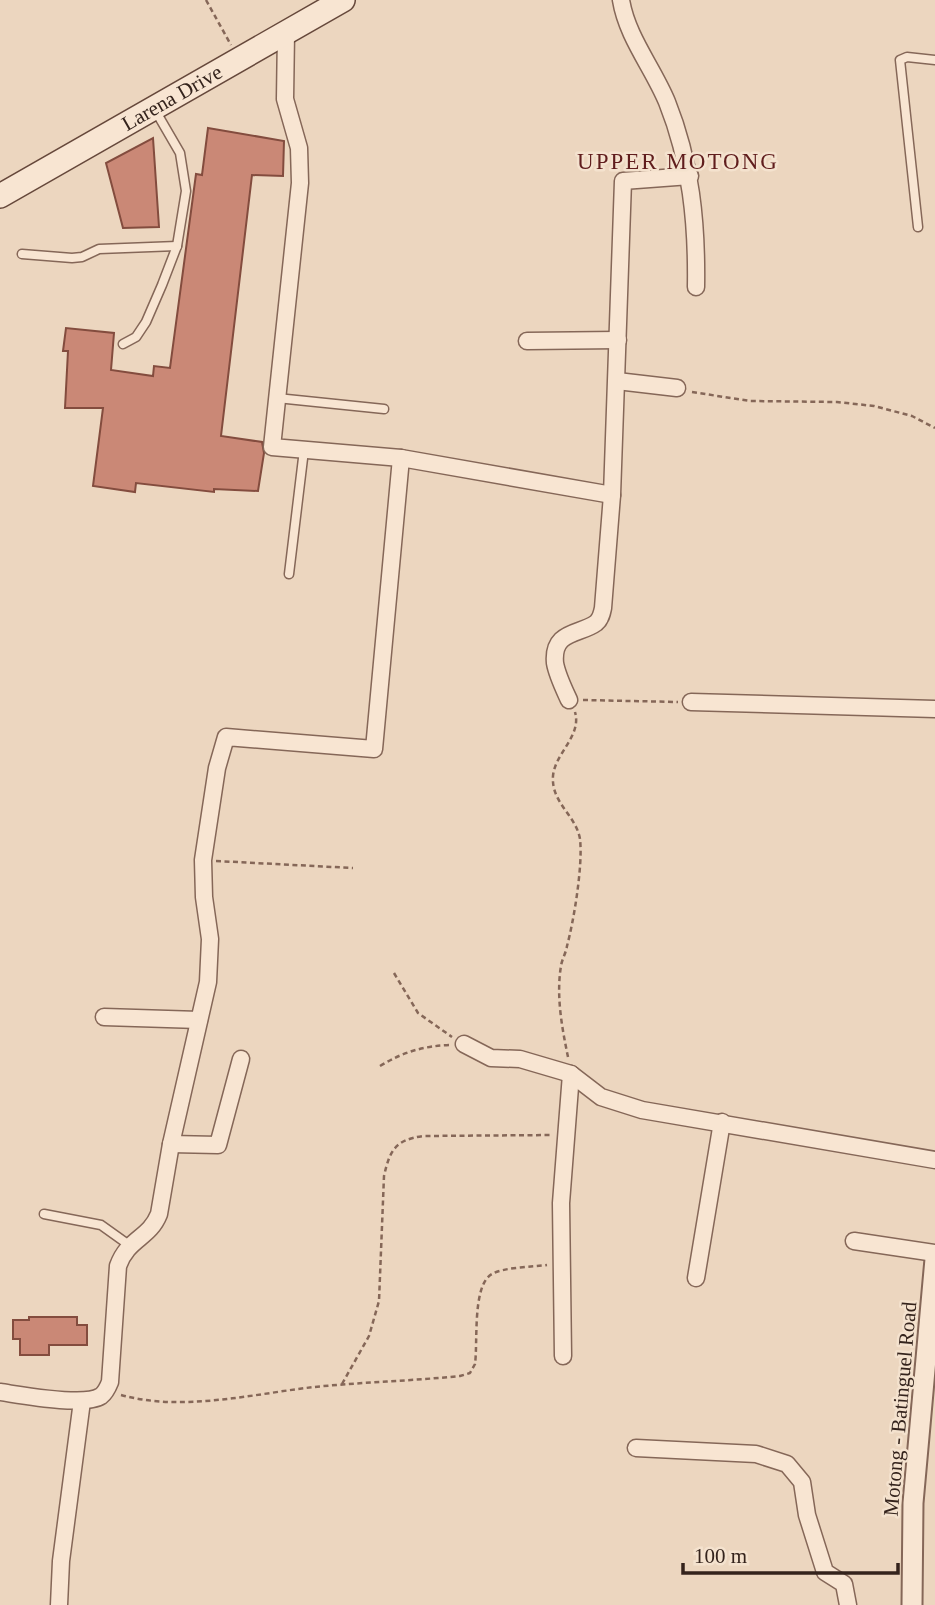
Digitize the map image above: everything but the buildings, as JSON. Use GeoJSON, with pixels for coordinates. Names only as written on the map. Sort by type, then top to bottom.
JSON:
{"type":"FeatureCollection","features":[{"type":"Feature","properties":{"kind":"main road","name":"Larena Drive"},"geometry":{"type":"LineString","coordinates":[[0,196],[343,0]]}},
{"type":"Feature","properties":{"kind":"street"},"geometry":{"type":"LineString","coordinates":[[621,0],[628,26],[668,106],[690,176],[697,242],[696,286]]}},
{"type":"Feature","properties":{"kind":"street"},"geometry":{"type":"LineString","coordinates":[[286,33],[285,99],[299,148],[300,174],[272,447],[401,458],[612,495]]}},
{"type":"Feature","properties":{"kind":"street"},"geometry":{"type":"LineString","coordinates":[[569,700],[555,663],[557,651],[563,638],[597,623],[601,617],[612,495],[623,181],[690,176]]}},
{"type":"Feature","properties":{"kind":"street"},"geometry":{"type":"LineString","coordinates":[[527,341],[618,340]]}},
{"type":"Feature","properties":{"kind":"street"},"geometry":{"type":"LineString","coordinates":[[617,380],[677,388]]}},
{"type":"Feature","properties":{"kind":"street"},"geometry":{"type":"LineString","coordinates":[[0,1392],[82,1401],[100,1397],[107,1390],[110,1382],[118,1266],[129,1245],[155,1225],[159,1214],[171,1144],[211,962],[204,898],[204,860],[217,768],[226,737],[374,749],[401,458]]}},
{"type":"Feature","properties":{"kind":"street"},"geometry":{"type":"LineString","coordinates":[[691,702],[935,709]]}},
{"type":"Feature","properties":{"kind":"street"},"geometry":{"type":"LineString","coordinates":[[104,1017],[200,1020]]}},
{"type":"Feature","properties":{"kind":"street"},"geometry":{"type":"LineString","coordinates":[[464,1044],[491,1058],[530,1061],[571,1074],[601,1097],[666,1115],[722,1122],[935,1160]]}},
{"type":"Feature","properties":{"kind":"street"},"geometry":{"type":"LineString","coordinates":[[171,1144],[218,1145],[241,1059]]}},
{"type":"Feature","properties":{"kind":"street"},"geometry":{"type":"LineString","coordinates":[[564,1356],[561,1203],[571,1074]]}},
{"type":"Feature","properties":{"kind":"street"},"geometry":{"type":"LineString","coordinates":[[696,1278],[722,1122]]}},
{"type":"Feature","properties":{"kind":"street"},"geometry":{"type":"LineString","coordinates":[[854,1241],[935,1253]]}},
{"type":"Feature","properties":{"kind":"street","name":"Motong - Batinguel Road"},"geometry":{"type":"LineString","coordinates":[[912,1605],[914,1503],[935,1259]]}},
{"type":"Feature","properties":{"kind":"street"},"geometry":{"type":"LineString","coordinates":[[59,1605],[61,1561],[82,1401]]}},
{"type":"Feature","properties":{"kind":"street"},"geometry":{"type":"LineString","coordinates":[[636,1448],[756,1454],[787,1464],[802,1482],[807,1515],[825,1572],[844,1584],[848,1605]]}},
{"type":"Feature","properties":{"kind":"lane"},"geometry":{"type":"LineString","coordinates":[[918,227],[900,60],[907,57],[935,60]]}},
{"type":"Feature","properties":{"kind":"lane"},"geometry":{"type":"LineString","coordinates":[[123,344],[136,338],[146,322],[177,246],[186,191],[180,153],[154,108]]}},
{"type":"Feature","properties":{"kind":"lane"},"geometry":{"type":"LineString","coordinates":[[22,254],[72,258],[99,248],[177,246]]}},
{"type":"Feature","properties":{"kind":"lane"},"geometry":{"type":"LineString","coordinates":[[277,398],[384,409]]}},
{"type":"Feature","properties":{"kind":"lane"},"geometry":{"type":"LineString","coordinates":[[289,574],[304,450]]}},
{"type":"Feature","properties":{"kind":"lane"},"geometry":{"type":"LineString","coordinates":[[44,1214],[101,1225],[129,1245]]}},
{"type":"Feature","properties":{"kind":"path"},"geometry":{"type":"LineString","coordinates":[[206,0],[239,60]]}},
{"type":"Feature","properties":{"kind":"path"},"geometry":{"type":"LineString","coordinates":[[677,388],[750,401],[837,402],[874,406],[912,416],[935,428]]}},
{"type":"Feature","properties":{"kind":"path"},"geometry":{"type":"LineString","coordinates":[[569,700],[691,702]]}},
{"type":"Feature","properties":{"kind":"path"},"geometry":{"type":"LineString","coordinates":[[569,700],[575,709],[577,727],[559,757],[553,776],[554,791],[560,806],[572,818],[581,849],[571,930],[561,964],[560,984],[564,1038],[571,1074]]}},
{"type":"Feature","properties":{"kind":"path"},"geometry":{"type":"LineString","coordinates":[[204,860],[353,868]]}},
{"type":"Feature","properties":{"kind":"path"},"geometry":{"type":"LineString","coordinates":[[394,973],[418,1013],[464,1044]]}},
{"type":"Feature","properties":{"kind":"path"},"geometry":{"type":"LineString","coordinates":[[380,1066],[414,1049],[464,1044]]}},
{"type":"Feature","properties":{"kind":"path"},"geometry":{"type":"LineString","coordinates":[[342,1384],[369,1336],[379,1301],[384,1176],[388,1157],[397,1145],[409,1138],[424,1136],[566,1135]]}},
{"type":"Feature","properties":{"kind":"path"},"geometry":{"type":"LineString","coordinates":[[107,1390],[123,1396],[161,1402],[342,1384],[447,1378],[470,1373],[475,1364],[480,1293],[484,1282],[492,1274],[561,1264]]}},
{"type":"Feature","properties":{"kind":"district","name":"UPPER MOTONG"},"geometry":{"type":"Point","coordinates":[678,161]}}]}
